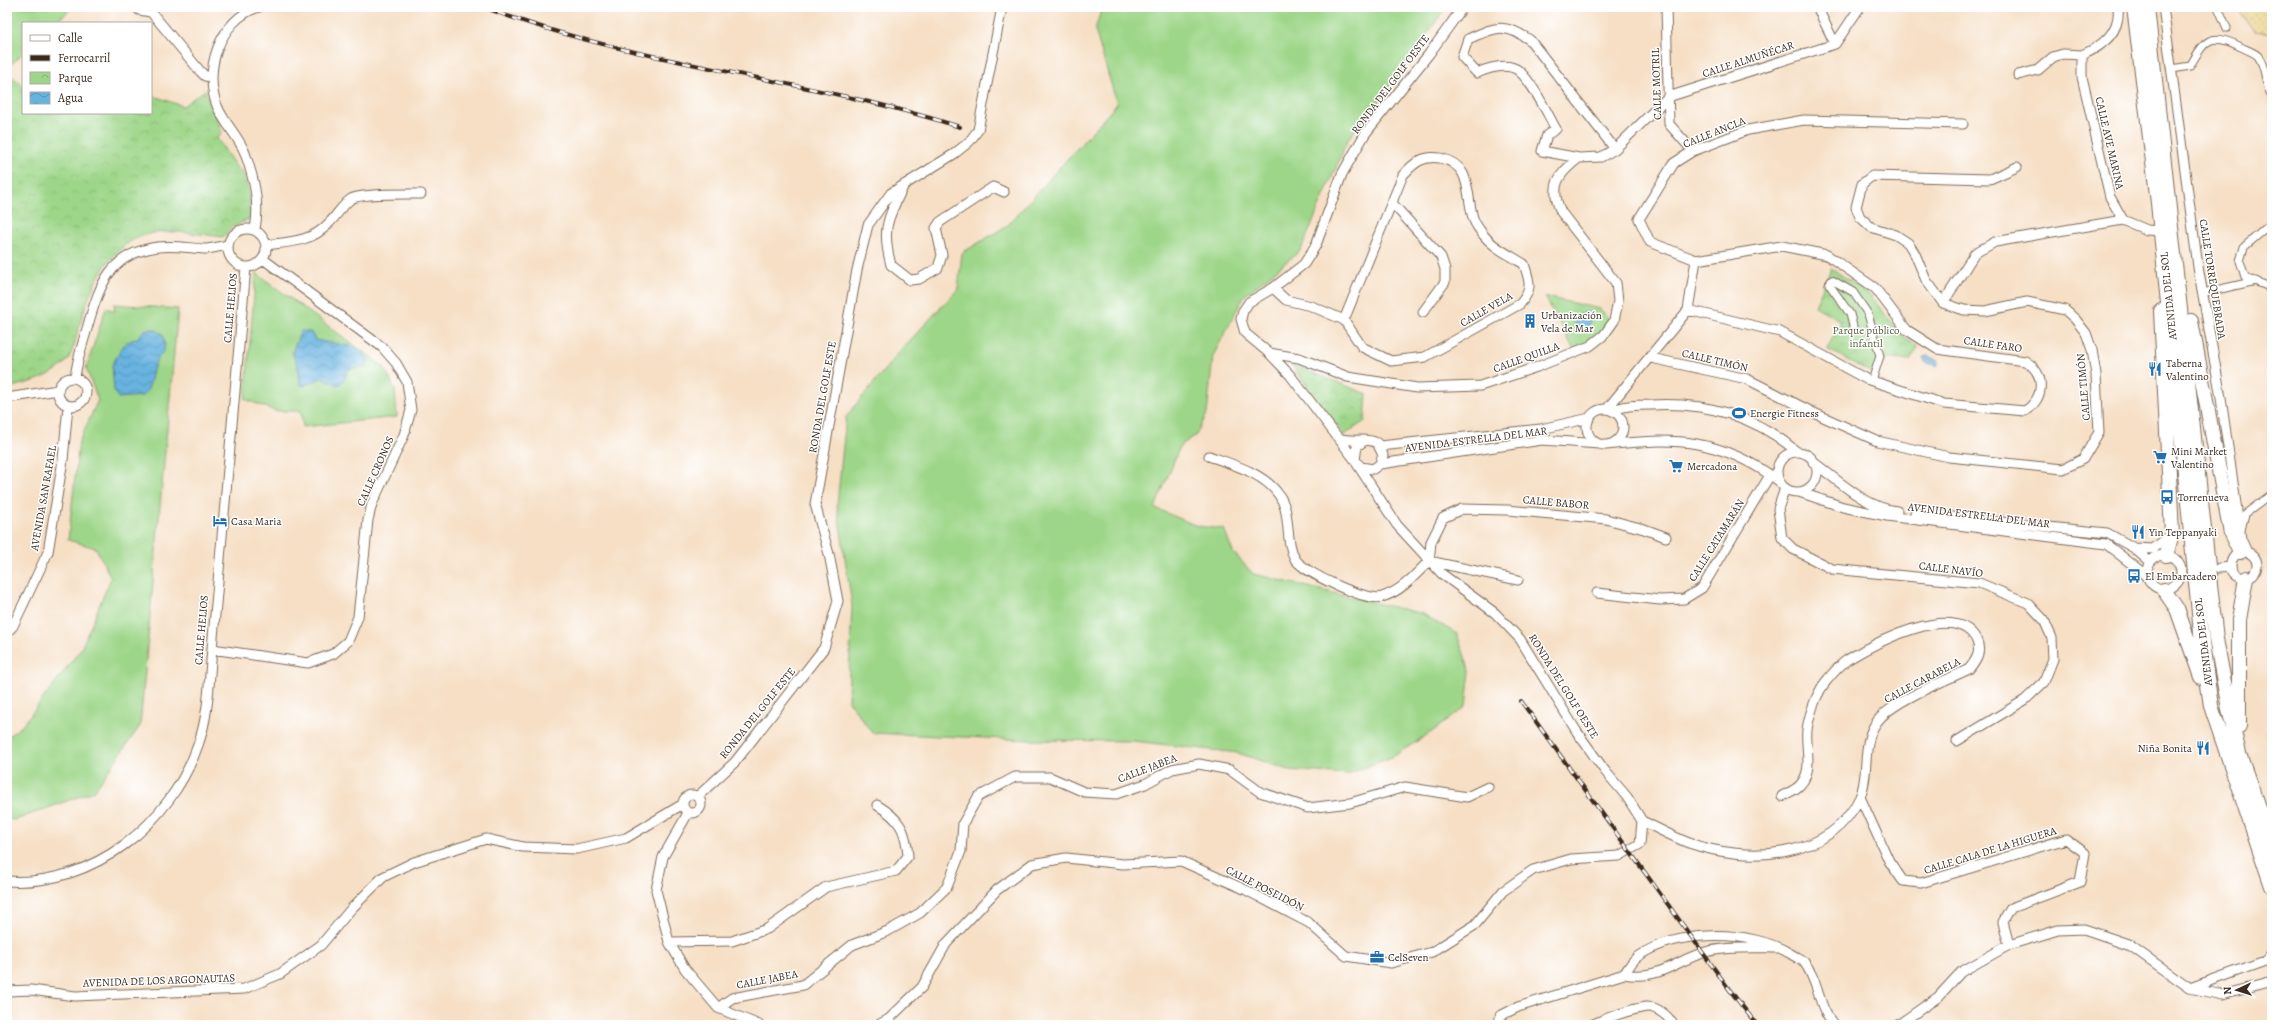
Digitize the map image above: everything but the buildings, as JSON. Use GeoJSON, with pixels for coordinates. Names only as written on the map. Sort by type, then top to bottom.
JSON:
{"type":"FeatureCollection","features":[{"type":"Feature","properties":{"kind":"main road","name":"AVENIDA DEL SOL"},"geometry":{"type":"LineString","coordinates":[[2134,7],[2158,203],[2202,643],[2211,706],[2272,886]]}},
{"type":"Feature","properties":{"kind":"main road","name":"AVENIDA DEL SOL"},"geometry":{"type":"LineString","coordinates":[[2147,7],[2216,639],[2229,710],[2240,754],[2272,846]]}},
{"type":"Feature","properties":{"kind":"main road"},"geometry":{"type":"LineString","coordinates":[[2158,203],[2158,269],[2172,534],[2166,555]]}},
{"type":"Feature","properties":{"kind":"main road"},"geometry":{"type":"LineString","coordinates":[[2172,237],[2186,297],[2231,534],[2244,552]]}},
{"type":"Feature","properties":{"kind":"main road"},"geometry":{"type":"LineString","coordinates":[[2240,754],[2239,620],[2246,578]]}},
{"type":"Feature","properties":{"kind":"main road"},"geometry":{"type":"LineString","coordinates":[[2164,590],[2177,609],[2211,706]]}},
{"type":"Feature","properties":{"kind":"street"},"geometry":{"type":"LineString","coordinates":[[255,230],[257,205],[256,186],[244,150],[218,109],[213,92],[212,77],[220,43],[232,25],[253,9],[259,7]]}},
{"type":"Feature","properties":{"kind":"street","name":"RONDA DEL GOLF ESTE"},"geometry":{"type":"LineString","coordinates":[[697,797],[735,762],[824,648],[838,601],[829,554],[815,504],[857,270],[868,225],[891,193],[954,154],[969,142],[978,130],[1002,7]]}},
{"type":"Feature","properties":{"kind":"street","name":"RONDA DEL GOLF OESTE"},"geometry":{"type":"LineString","coordinates":[[1462,7],[1429,54],[1366,134],[1342,174],[1316,245],[1304,264],[1273,288],[1249,302],[1243,311],[1241,319],[1245,333],[1269,353],[1290,374],[1356,462],[1397,526],[1442,574],[1495,613],[1520,639],[1577,732],[1605,772],[1627,797],[1642,821]]}},
{"type":"Feature","properties":{"kind":"street","name":"CALLE MOTRIL"},"geometry":{"type":"LineString","coordinates":[[1666,7],[1669,124],[1693,151]]}},
{"type":"Feature","properties":{"kind":"street"},"geometry":{"type":"LineString","coordinates":[[1820,7],[1819,11],[1835,44]]}},
{"type":"Feature","properties":{"kind":"street"},"geometry":{"type":"LineString","coordinates":[[1835,44],[1860,7]]}},
{"type":"Feature","properties":{"kind":"street"},"geometry":{"type":"LineString","coordinates":[[2018,75],[2038,70],[2053,57],[2063,54],[2082,55],[2098,48],[2109,39],[2117,26],[2118,7]]}},
{"type":"Feature","properties":{"kind":"street","name":"CALLE TORREQUEBRADA"},"geometry":{"type":"LineString","coordinates":[[2163,7],[2202,293],[2221,398],[2244,552]]}},
{"type":"Feature","properties":{"kind":"street"},"geometry":{"type":"LineString","coordinates":[[2218,7],[2227,28]]}},
{"type":"Feature","properties":{"kind":"street"},"geometry":{"type":"LineString","coordinates":[[138,10],[151,12],[200,71],[205,76],[212,77]]}},
{"type":"Feature","properties":{"kind":"street"},"geometry":{"type":"LineString","coordinates":[[1615,149],[1530,40],[1513,29],[1494,28],[1468,38],[1462,57],[1477,73],[1506,66],[1519,71],[1539,98],[1556,129],[1547,135],[1542,151],[1579,158],[1601,157],[1615,149],[1668,97]]}},
{"type":"Feature","properties":{"kind":"street"},"geometry":{"type":"LineString","coordinates":[[2172,69],[2190,66],[2202,44],[2214,38],[2224,39],[2257,55],[2266,72],[2266,86],[2272,96]]}},
{"type":"Feature","properties":{"kind":"street","name":"CALLE ALMUÑÉCAR"},"geometry":{"type":"LineString","coordinates":[[1668,97],[1835,44]]}},
{"type":"Feature","properties":{"kind":"street","name":"CALLE AVE MARINA"},"geometry":{"type":"LineString","coordinates":[[2082,55],[2082,77],[2110,197],[2123,220]]}},
{"type":"Feature","properties":{"kind":"street","name":"CALLE ANCLA"},"geometry":{"type":"LineString","coordinates":[[1696,260],[1650,242],[1639,219],[1674,163],[1693,151],[1748,130],[1804,120],[1963,124]]}},
{"type":"Feature","properties":{"kind":"street","name":"CALLE VELA"},"geometry":{"type":"LineString","coordinates":[[1429,156],[1447,160],[1458,166],[1466,178],[1472,216],[1483,234],[1498,248],[1524,264],[1530,282],[1528,294],[1520,304],[1425,357],[1391,361],[1362,348],[1344,320],[1393,204],[1403,175],[1414,163],[1429,156]]}},
{"type":"Feature","properties":{"kind":"street","name":"CALLE QUILLA"},"geometry":{"type":"LineString","coordinates":[[1269,353],[1299,358],[1348,377],[1417,388],[1480,386],[1537,367],[1590,346],[1604,335],[1614,321],[1618,301],[1616,284],[1561,212],[1555,199],[1556,181],[1565,169],[1579,158]]}},
{"type":"Feature","properties":{"kind":"street"},"geometry":{"type":"LineString","coordinates":[[2017,167],[1990,179],[1872,176],[1862,184],[1856,207],[1860,217],[1871,227],[1896,235],[1908,242],[1926,280],[1943,303],[1976,253],[1994,242],[2123,220],[2147,230],[2159,231]]}},
{"type":"Feature","properties":{"kind":"street"},"geometry":{"type":"LineString","coordinates":[[904,185],[886,222],[885,236],[891,266],[910,280],[920,279],[938,268],[942,255],[936,228],[940,222],[993,187],[1004,192]]}},
{"type":"Feature","properties":{"kind":"street"},"geometry":{"type":"LineString","coordinates":[[266,245],[298,241],[313,236],[327,226],[351,199],[368,196],[420,194]]}},
{"type":"Feature","properties":{"kind":"street"},"geometry":{"type":"LineString","coordinates":[[1393,204],[1441,257],[1445,269],[1445,282],[1424,312]]}},
{"type":"Feature","properties":{"kind":"street"},"geometry":{"type":"LineString","coordinates":[[2272,223],[2244,247],[2240,261],[2245,277],[2267,286],[2272,292]]}},
{"type":"Feature","properties":{"kind":"street"},"geometry":{"type":"LineString","coordinates":[[244,228],[255,230],[264,239],[266,245],[263,259],[258,264],[246,267],[234,262],[228,251],[228,244],[233,234],[244,228]]}},
{"type":"Feature","properties":{"kind":"street"},"geometry":{"type":"LineString","coordinates":[[76,378],[81,345],[97,295],[105,276],[119,262],[136,253],[158,247],[205,249],[228,244]]}},
{"type":"Feature","properties":{"kind":"street","name":"CALLE FARO"},"geometry":{"type":"LineString","coordinates":[[1688,310],[1780,332],[1839,366],[1872,381],[1944,404],[2025,411],[2034,405],[2040,396],[2041,380],[2035,368],[2025,360],[1937,349],[1907,330],[1875,288],[1827,255],[1782,246],[1696,260]]}},
{"type":"Feature","properties":{"kind":"street","name":"CALLE CRONOS"},"geometry":{"type":"LineString","coordinates":[[212,649],[308,662],[333,654],[348,641],[358,617],[368,520],[372,504],[404,435],[411,410],[407,382],[396,363],[382,347],[263,259]]}},
{"type":"Feature","properties":{"kind":"street"},"geometry":{"type":"LineString","coordinates":[[1609,410],[1688,310],[1696,260]]}},
{"type":"Feature","properties":{"kind":"street","name":"CALLE HELIOS"},"geometry":{"type":"LineString","coordinates":[[7,881],[37,880],[68,873],[112,854],[131,841],[152,822],[169,800],[198,745],[206,710],[246,267]]}},
{"type":"Feature","properties":{"kind":"street"},"geometry":{"type":"LineString","coordinates":[[1853,326],[1850,314],[1829,284],[1832,280],[1853,292],[1868,314],[1880,356],[1872,381]]}},
{"type":"Feature","properties":{"kind":"street"},"geometry":{"type":"LineString","coordinates":[[2202,293],[2256,281]]}},
{"type":"Feature","properties":{"kind":"street"},"geometry":{"type":"LineString","coordinates":[[1273,288],[1286,300],[1311,306],[1344,320]]}},
{"type":"Feature","properties":{"kind":"street","name":"CALLE TIMÓN"},"geometry":{"type":"LineString","coordinates":[[1651,358],[1686,364],[1747,379],[1812,412],[1877,441],[1949,457],[2063,468],[2083,459],[2099,432],[2096,376],[2092,350],[2086,332],[2065,310],[2054,306],[2027,302],[1985,311],[1964,310],[1943,303]]}},
{"type":"Feature","properties":{"kind":"street"},"geometry":{"type":"LineString","coordinates":[[76,378],[85,387],[86,396],[81,403],[68,406],[59,398],[58,390],[66,379],[76,378]]}},
{"type":"Feature","properties":{"kind":"street"},"geometry":{"type":"LineString","coordinates":[[7,398],[58,390]]}},
{"type":"Feature","properties":{"kind":"street"},"geometry":{"type":"LineString","coordinates":[[1609,410],[1621,418],[1623,430],[1617,441],[1602,444],[1589,433],[1590,418],[1597,411],[1609,410],[1622,406],[1669,404],[1710,407],[1752,422],[1814,462],[1816,468],[1814,481],[1811,486],[1799,492],[1782,485],[1777,475],[1780,462],[1790,454],[1797,452]]}},
{"type":"Feature","properties":{"kind":"street","name":"AVENIDA SAN RAFAEL"},"geometry":{"type":"LineString","coordinates":[[7,632],[13,626],[48,552],[63,460],[68,406]]}},
{"type":"Feature","properties":{"kind":"street","name":"AVENIDA ESTRELLA DEL MAR"},"geometry":{"type":"LineString","coordinates":[[1380,446],[1540,429],[1590,418]]}},
{"type":"Feature","properties":{"kind":"street"},"geometry":{"type":"LineString","coordinates":[[1338,438],[1346,441],[1373,441],[1380,446],[1383,455],[1371,480],[1373,488]]}},
{"type":"Feature","properties":{"kind":"street","name":"AVENIDA ESTRELLA DEL MAR"},"geometry":{"type":"LineString","coordinates":[[1377,466],[1542,440],[1602,444],[1666,440],[1707,444],[1740,457],[1770,474],[1782,485]]}},
{"type":"Feature","properties":{"kind":"street"},"geometry":{"type":"LineString","coordinates":[[1364,441],[1355,451],[1356,462],[1365,468],[1377,466]]}},
{"type":"Feature","properties":{"kind":"street"},"geometry":{"type":"LineString","coordinates":[[1209,456],[1242,467],[1268,482],[1280,496],[1286,510],[1290,543],[1296,560],[1316,576],[1362,595],[1381,598],[1405,586],[1430,561],[1518,580]]}},
{"type":"Feature","properties":{"kind":"street","name":"AVENIDA ESTRELLA DEL MAR"},"geometry":{"type":"LineString","coordinates":[[1814,462],[1865,500],[1888,510],[2107,534],[2134,548],[2150,562]]}},
{"type":"Feature","properties":{"kind":"street","name":"CALLE CATAMARÁN"},"geometry":{"type":"LineString","coordinates":[[1597,593],[1660,600],[1684,599],[1702,588],[1770,474]]}},
{"type":"Feature","properties":{"kind":"street","name":"CALLE NAVÍO"},"geometry":{"type":"LineString","coordinates":[[1782,485],[1778,509],[1782,538],[1800,553],[1832,569],[1979,582],[2028,603],[2044,620],[2052,638],[2053,659],[2044,682],[2025,700],[1956,741]]}},
{"type":"Feature","properties":{"kind":"street","name":"AVENIDA ESTRELLA DEL MAR"},"geometry":{"type":"LineString","coordinates":[[1799,492],[1843,506],[1887,516],[2106,544],[2147,576]]}},
{"type":"Feature","properties":{"kind":"street"},"geometry":{"type":"LineString","coordinates":[[2241,530],[2245,514],[2272,494]]}},
{"type":"Feature","properties":{"kind":"street","name":"CALLE BABOR"},"geometry":{"type":"LineString","coordinates":[[1430,561],[1431,542],[1443,518],[1462,509],[1507,510],[1606,519],[1644,528],[1666,538]]}},
{"type":"Feature","properties":{"kind":"street","name":"AVENIDA ESTRELLA DEL MAR"},"geometry":{"type":"LineString","coordinates":[[2134,548],[2153,549],[2172,534]]}},
{"type":"Feature","properties":{"kind":"street"},"geometry":{"type":"LineString","coordinates":[[2244,552],[2255,557],[2257,566],[2254,574],[2246,578],[2238,577],[2231,567],[2232,559],[2244,552]]}},
{"type":"Feature","properties":{"kind":"street"},"geometry":{"type":"LineString","coordinates":[[2166,555],[2175,559],[2185,572],[2174,586],[2164,590],[2153,586],[2147,576],[2150,562],[2160,556],[2166,555]]}},
{"type":"Feature","properties":{"kind":"street"},"geometry":{"type":"LineString","coordinates":[[2219,568],[2231,567]]}},
{"type":"Feature","properties":{"kind":"street","name":"CALLE CARABELA"},"geometry":{"type":"LineString","coordinates":[[1642,821],[1689,843],[1730,853],[1766,855],[1802,848],[1826,838],[1846,819],[1860,797],[1870,736],[1881,717],[1896,706],[1969,669],[1977,659],[1979,651],[1978,643],[1967,628],[1957,624],[1922,625],[1903,632],[1846,661],[1826,681],[1813,708],[1807,730],[1808,772],[1800,786],[1782,796]]}},
{"type":"Feature","properties":{"kind":"street","name":"CALLE JABEA"},"geometry":{"type":"LineString","coordinates":[[718,1008],[732,998],[803,985],[852,945],[888,931],[920,913],[947,887],[961,851],[962,823],[978,797],[1015,777],[1050,777],[1084,792],[1116,794],[1145,784],[1172,769],[1199,764],[1230,770],[1260,792],[1308,808],[1350,803],[1405,787],[1467,797],[1488,787]]}},
{"type":"Feature","properties":{"kind":"street"},"geometry":{"type":"LineString","coordinates":[[688,796],[697,797],[700,802],[700,808],[696,812],[688,813],[683,804],[688,796]]}},
{"type":"Feature","properties":{"kind":"street","name":"CALLE CALA DE LA HIGUERA"},"geometry":{"type":"LineString","coordinates":[[1860,797],[1889,861],[1902,881],[1921,883],[2066,839],[2085,853],[2080,882],[2011,908],[2003,922],[2009,945]]}},
{"type":"Feature","properties":{"kind":"street","name":"AVENIDA DE LOS ARGONAUTAS"},"geometry":{"type":"LineString","coordinates":[[7,991],[31,990],[75,996],[244,989],[280,974],[322,945],[351,909],[383,877],[414,862],[486,839],[523,847],[577,849],[626,838],[683,804]]}},
{"type":"Feature","properties":{"kind":"street"},"geometry":{"type":"LineString","coordinates":[[669,942],[732,941],[767,929],[826,887],[896,871],[908,856],[906,835],[890,813],[877,805]]}},
{"type":"Feature","properties":{"kind":"street"},"geometry":{"type":"LineString","coordinates":[[688,813],[664,857],[656,890],[669,942],[685,969],[718,1008],[759,1025]]}},
{"type":"Feature","properties":{"kind":"street","name":"CALLE POSEIDÓN"},"geometry":{"type":"LineString","coordinates":[[880,1025],[922,987],[946,944],[996,890],[1032,864],[1066,858],[1123,864],[1181,861],[1246,890],[1309,924],[1346,956],[1391,963],[1432,952],[1475,925],[1503,891],[1533,870],[1571,859],[1619,856],[1640,844],[1642,821]]}},
{"type":"Feature","properties":{"kind":"street"},"geometry":{"type":"LineString","coordinates":[[1898,1025],[1938,997],[1961,972],[2009,945],[2058,930],[2084,929],[2128,944],[2190,988],[2222,995],[2272,982]]}},
{"type":"Feature","properties":{"kind":"street"},"geometry":{"type":"LineString","coordinates":[[1624,974],[1636,958],[1675,940],[1735,935],[1780,948],[1804,962],[1817,989],[1827,1018],[1834,1025]]}},
{"type":"Feature","properties":{"kind":"street"},"geometry":{"type":"LineString","coordinates":[[1499,1025],[1500,1016],[1518,1007],[1624,974],[1640,977],[1662,971],[1709,951],[1724,948],[1780,948]]}},
{"type":"Feature","properties":{"kind":"street"},"geometry":{"type":"LineString","coordinates":[[2190,988],[2265,961],[2272,953]]}},
{"type":"Feature","properties":{"kind":"street"},"geometry":{"type":"LineString","coordinates":[[1591,1025],[1647,1007],[1661,1012],[1671,1019],[1673,1025]]}},
{"type":"Feature","properties":{"kind":"green space"},"geometry":{"type":"Polygon","coordinates":[[[7,7],[73,7],[56,22],[22,22],[22,54],[7,68],[7,7]]]}},
{"type":"Feature","properties":{"kind":"green space"},"geometry":{"type":"Polygon","coordinates":[[[1102,7],[1446,7],[1383,97],[1348,139],[1301,250],[1244,296],[1213,356],[1207,414],[1196,435],[1180,446],[1155,508],[1197,526],[1224,529],[1233,552],[1253,574],[1423,614],[1457,634],[1470,671],[1466,706],[1433,731],[1394,756],[1348,774],[1289,770],[1238,753],[1133,741],[1030,740],[872,733],[848,700],[852,605],[837,505],[846,417],[900,351],[958,289],[962,253],[1008,225],[1117,104],[1095,30],[1102,7]]]}},
{"type":"Feature","properties":{"kind":"green space"},"geometry":{"type":"Polygon","coordinates":[[[7,73],[22,84],[22,114],[152,114],[152,95],[183,106],[205,90],[222,132],[217,138],[238,170],[242,171],[249,193],[251,218],[231,228],[223,237],[161,232],[139,237],[126,244],[115,253],[98,277],[82,317],[74,347],[67,361],[47,376],[7,388],[7,73]]]}},
{"type":"Feature","properties":{"kind":"green space","name":"Parque público infantil"},"geometry":{"type":"Polygon","coordinates":[[[1831,268],[1869,294],[1903,337],[1918,347],[1910,361],[1887,358],[1874,374],[1827,349],[1841,321],[1815,306],[1831,268]]]}},
{"type":"Feature","properties":{"kind":"green space"},"geometry":{"type":"Polygon","coordinates":[[[256,273],[384,367],[395,390],[397,417],[303,427],[301,411],[275,411],[245,399],[256,273]]]}},
{"type":"Feature","properties":{"kind":"green space"},"geometry":{"type":"Polygon","coordinates":[[[1545,297],[1600,309],[1610,320],[1604,333],[1574,350],[1545,297]]]}},
{"type":"Feature","properties":{"kind":"green space"},"geometry":{"type":"Polygon","coordinates":[[[114,304],[178,309],[140,726],[94,791],[15,820],[7,819],[7,737],[22,726],[81,649],[111,578],[96,548],[68,540],[79,442],[98,400],[86,368],[106,308],[115,311],[114,304]]]}},
{"type":"Feature","properties":{"kind":"green space"},"geometry":{"type":"Polygon","coordinates":[[[1291,364],[1367,394],[1365,421],[1344,435],[1291,364]]]}},
{"type":"Feature","properties":{"kind":"sand"},"geometry":{"type":"Polygon","coordinates":[[[2237,7],[2266,7],[2272,17],[2272,33],[2254,31],[2237,7]]]}},
{"type":"Feature","properties":{"kind":"sand"},"geometry":{"type":"Polygon","coordinates":[[[2272,704],[2272,756],[2268,734],[2270,705],[2272,704]]]}},
{"type":"Feature","properties":{"kind":"water"},"geometry":{"type":"Polygon","coordinates":[[[1586,311],[1591,316],[1590,322],[1585,329],[1577,332],[1574,325],[1580,314],[1586,311]]]}},
{"type":"Feature","properties":{"kind":"water"},"geometry":{"type":"Polygon","coordinates":[[[154,329],[163,334],[165,345],[153,368],[150,384],[146,392],[143,396],[118,398],[114,391],[112,365],[125,343],[139,337],[144,330],[154,329]]]}},
{"type":"Feature","properties":{"kind":"water"},"geometry":{"type":"Polygon","coordinates":[[[301,331],[311,332],[315,340],[350,346],[360,350],[369,360],[365,367],[348,369],[345,379],[339,385],[322,378],[303,386],[300,384],[299,371],[292,352],[301,331]]]}},
{"type":"Feature","properties":{"kind":"water"},"geometry":{"type":"Polygon","coordinates":[[[1927,356],[1939,360],[1937,366],[1925,362],[1923,357],[1927,356]]]}},
{"type":"Feature","properties":{"kind":"railway"},"geometry":{"type":"LineString","coordinates":[[483,7],[541,27],[601,44],[660,58],[841,95],[960,127]]}},
{"type":"Feature","properties":{"kind":"railway"},"geometry":{"type":"LineString","coordinates":[[1521,701],[1729,989],[1757,1025]]}},
{"type":"Feature","properties":{"kind":"place","name":"Urbanización Vela de Mar"},"geometry":{"type":"Point","coordinates":[1530,321]}},
{"type":"Feature","properties":{"kind":"place","name":"Taberna Valentino"},"geometry":{"type":"Point","coordinates":[2155,369]}},
{"type":"Feature","properties":{"kind":"place","name":"Energie Fitness"},"geometry":{"type":"Point","coordinates":[1739,413]}},
{"type":"Feature","properties":{"kind":"place","name":"Mini Market Valentino"},"geometry":{"type":"Point","coordinates":[2160,457]}},
{"type":"Feature","properties":{"kind":"place","name":"Mercadona"},"geometry":{"type":"Point","coordinates":[1676,466]}},
{"type":"Feature","properties":{"kind":"place","name":"Torrenueva"},"geometry":{"type":"Point","coordinates":[2167,497]}},
{"type":"Feature","properties":{"kind":"place","name":"Casa Maria"},"geometry":{"type":"Point","coordinates":[220,521]}},
{"type":"Feature","properties":{"kind":"place","name":"Yin Teppanyaki"},"geometry":{"type":"Point","coordinates":[2138,532]}},
{"type":"Feature","properties":{"kind":"place","name":"El Embarcadero"},"geometry":{"type":"Point","coordinates":[2134,576]}},
{"type":"Feature","properties":{"kind":"place","name":"Niña Bonita"},"geometry":{"type":"Point","coordinates":[2203,748]}},
{"type":"Feature","properties":{"kind":"place","name":"CelSeven"},"geometry":{"type":"Point","coordinates":[1377,957]}}]}
